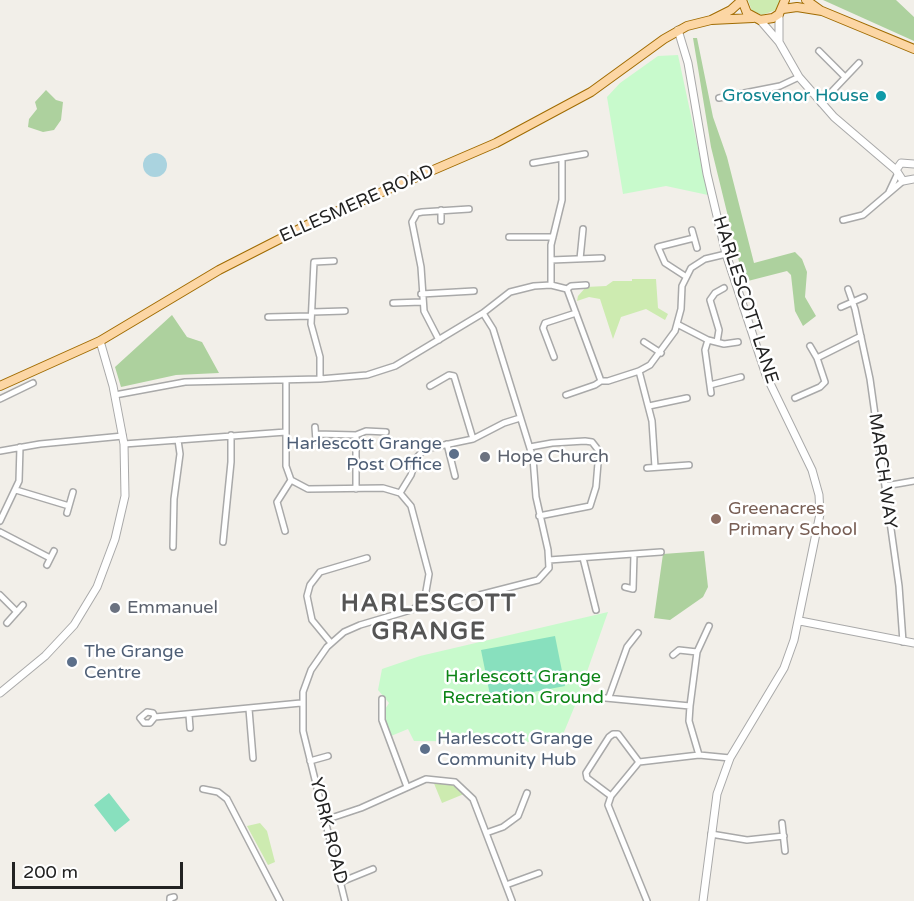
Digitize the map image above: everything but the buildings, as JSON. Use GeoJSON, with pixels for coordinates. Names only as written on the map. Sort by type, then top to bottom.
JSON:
{"type":"FeatureCollection","features":[{"type":"Feature","properties":{"kind":"main road"},"geometry":{"type":"LineString","coordinates":[[742,0],[743,7],[756,19]]}},
{"type":"Feature","properties":{"kind":"main road","name":"ELLESMERE ROAD"},"geometry":{"type":"LineString","coordinates":[[0,386],[100,341],[266,245],[317,220],[496,143],[546,117],[591,92],[678,30],[711,20],[731,10],[742,0]]}},
{"type":"Feature","properties":{"kind":"main road"},"geometry":{"type":"LineString","coordinates":[[806,0],[822,11],[914,49]]}},
{"type":"Feature","properties":{"kind":"main road","name":"ELLESMERE ROAD"},"geometry":{"type":"LineString","coordinates":[[711,20],[773,18],[782,8],[797,7],[822,11]]}},
{"type":"Feature","properties":{"kind":"street"},"geometry":{"type":"LineString","coordinates":[[779,42],[782,8]]}},
{"type":"Feature","properties":{"kind":"street"},"geometry":{"type":"LineString","coordinates":[[756,19],[779,42],[799,77],[821,103],[852,134],[885,158],[897,172],[910,181],[889,192],[863,215],[843,220]]}},
{"type":"Feature","properties":{"kind":"street","name":"HARLESCOTT LANE"},"geometry":{"type":"LineString","coordinates":[[678,30],[688,63],[707,174],[726,254],[766,375],[805,452],[819,495],[820,514],[800,621],[784,668],[730,758],[717,794],[703,901]]}},
{"type":"Feature","properties":{"kind":"street"},"geometry":{"type":"LineString","coordinates":[[819,51],[845,77]]}},
{"type":"Feature","properties":{"kind":"street"},"geometry":{"type":"LineString","coordinates":[[821,103],[859,63]]}},
{"type":"Feature","properties":{"kind":"street"},"geometry":{"type":"LineString","coordinates":[[718,98],[780,86],[799,77]]}},
{"type":"Feature","properties":{"kind":"street"},"geometry":{"type":"LineString","coordinates":[[533,164],[585,154]]}},
{"type":"Feature","properties":{"kind":"street"},"geometry":{"type":"LineString","coordinates":[[885,158],[901,163],[913,162]]}},
{"type":"Feature","properties":{"kind":"street"},"geometry":{"type":"LineString","coordinates":[[551,285],[553,237],[562,200],[562,159]]}},
{"type":"Feature","properties":{"kind":"street"},"geometry":{"type":"LineString","coordinates":[[889,192],[901,163]]}},
{"type":"Feature","properties":{"kind":"street"},"geometry":{"type":"LineString","coordinates":[[439,340],[428,322],[422,302],[421,267],[412,222],[417,213],[469,208]]}},
{"type":"Feature","properties":{"kind":"street"},"geometry":{"type":"LineString","coordinates":[[441,210],[441,221]]}},
{"type":"Feature","properties":{"kind":"street"},"geometry":{"type":"LineString","coordinates":[[580,259],[583,229]]}},
{"type":"Feature","properties":{"kind":"street"},"geometry":{"type":"LineString","coordinates":[[692,231],[697,248]]}},
{"type":"Feature","properties":{"kind":"street"},"geometry":{"type":"LineString","coordinates":[[509,237],[553,237]]}},
{"type":"Feature","properties":{"kind":"street"},"geometry":{"type":"LineString","coordinates":[[685,276],[665,263],[658,247],[694,238]]}},
{"type":"Feature","properties":{"kind":"street"},"geometry":{"type":"LineString","coordinates":[[569,387],[569,394],[601,381],[639,371],[661,353],[678,324],[685,276],[698,262],[726,254]]}},
{"type":"Feature","properties":{"kind":"street"},"geometry":{"type":"LineString","coordinates":[[551,260],[602,258]]}},
{"type":"Feature","properties":{"kind":"street"},"geometry":{"type":"LineString","coordinates":[[320,379],[320,357],[312,332],[311,314],[315,298],[314,262],[334,261]]}},
{"type":"Feature","properties":{"kind":"street"},"geometry":{"type":"LineString","coordinates":[[115,395],[185,382],[349,378],[380,371],[395,366],[439,340],[483,313],[510,292],[551,285],[567,289],[571,286],[586,285]]}},
{"type":"Feature","properties":{"kind":"street"},"geometry":{"type":"LineString","coordinates":[[717,342],[719,330],[710,300],[715,293],[724,288]]}},
{"type":"Feature","properties":{"kind":"street"},"geometry":{"type":"LineString","coordinates":[[567,289],[601,381]]}},
{"type":"Feature","properties":{"kind":"street","name":"MARCH WAY"},"geometry":{"type":"LineString","coordinates":[[848,289],[861,336],[885,486],[903,624],[903,642]]}},
{"type":"Feature","properties":{"kind":"street"},"geometry":{"type":"LineString","coordinates":[[421,294],[474,291]]}},
{"type":"Feature","properties":{"kind":"street"},"geometry":{"type":"LineString","coordinates":[[841,307],[864,297]]}},
{"type":"Feature","properties":{"kind":"street"},"geometry":{"type":"LineString","coordinates":[[393,303],[422,302]]}},
{"type":"Feature","properties":{"kind":"street"},"geometry":{"type":"LineString","coordinates":[[268,317],[345,311]]}},
{"type":"Feature","properties":{"kind":"street"},"geometry":{"type":"LineString","coordinates":[[286,380],[286,466],[291,480],[308,489],[391,489],[400,493],[411,506],[426,564],[429,582],[425,597],[439,603],[448,603],[538,580],[546,574],[549,560],[539,516],[530,447],[493,328],[483,313]]}},
{"type":"Feature","properties":{"kind":"street"},"geometry":{"type":"LineString","coordinates":[[554,353],[543,328],[545,323],[576,313]]}},
{"type":"Feature","properties":{"kind":"street"},"geometry":{"type":"LineString","coordinates":[[678,324],[708,340],[738,342]]}},
{"type":"Feature","properties":{"kind":"street"},"geometry":{"type":"LineString","coordinates":[[817,358],[861,336]]}},
{"type":"Feature","properties":{"kind":"street"},"geometry":{"type":"LineString","coordinates":[[708,340],[705,350],[711,393]]}},
{"type":"Feature","properties":{"kind":"street"},"geometry":{"type":"LineString","coordinates":[[0,693],[55,646],[74,625],[97,587],[122,514],[125,486],[124,440],[115,395],[100,341]]}},
{"type":"Feature","properties":{"kind":"street"},"geometry":{"type":"LineString","coordinates":[[644,342],[661,353]]}},
{"type":"Feature","properties":{"kind":"street"},"geometry":{"type":"LineString","coordinates":[[795,398],[820,387],[825,382],[825,377],[810,346]]}},
{"type":"Feature","properties":{"kind":"street"},"geometry":{"type":"LineString","coordinates":[[639,371],[649,406],[655,467]]}},
{"type":"Feature","properties":{"kind":"street"},"geometry":{"type":"LineString","coordinates":[[430,386],[449,375],[454,376],[473,439]]}},
{"type":"Feature","properties":{"kind":"street"},"geometry":{"type":"LineString","coordinates":[[710,385],[741,377]]}},
{"type":"Feature","properties":{"kind":"street"},"geometry":{"type":"LineString","coordinates":[[0,399],[29,390],[33,383]]}},
{"type":"Feature","properties":{"kind":"street"},"geometry":{"type":"LineString","coordinates":[[649,406],[687,398]]}},
{"type":"Feature","properties":{"kind":"street"},"geometry":{"type":"LineString","coordinates":[[400,493],[411,475],[417,457],[425,449],[473,439],[504,423],[520,418]]}},
{"type":"Feature","properties":{"kind":"street"},"geometry":{"type":"LineString","coordinates":[[316,441],[316,430],[356,435],[366,431],[386,432]]}},
{"type":"Feature","properties":{"kind":"street"},"geometry":{"type":"LineString","coordinates":[[0,451],[20,447],[124,440],[178,440],[286,432]]}},
{"type":"Feature","properties":{"kind":"street"},"geometry":{"type":"LineString","coordinates":[[223,542],[231,462],[231,435]]}},
{"type":"Feature","properties":{"kind":"street"},"geometry":{"type":"LineString","coordinates":[[356,435],[356,489]]}},
{"type":"Feature","properties":{"kind":"street"},"geometry":{"type":"LineString","coordinates":[[173,547],[180,454],[178,440]]}},
{"type":"Feature","properties":{"kind":"street"},"geometry":{"type":"LineString","coordinates":[[530,447],[585,441],[592,442],[598,451],[596,487],[590,506],[539,516]]}},
{"type":"Feature","properties":{"kind":"street"},"geometry":{"type":"LineString","coordinates":[[447,444],[455,476]]}},
{"type":"Feature","properties":{"kind":"street"},"geometry":{"type":"LineString","coordinates":[[0,521],[16,490],[21,473],[20,447]]}},
{"type":"Feature","properties":{"kind":"street"},"geometry":{"type":"LineString","coordinates":[[647,468],[689,465]]}},
{"type":"Feature","properties":{"kind":"street"},"geometry":{"type":"LineString","coordinates":[[285,531],[277,502],[291,480]]}},
{"type":"Feature","properties":{"kind":"street"},"geometry":{"type":"LineString","coordinates":[[885,486],[914,481]]}},
{"type":"Feature","properties":{"kind":"street"},"geometry":{"type":"LineString","coordinates":[[16,490],[69,506]]}},
{"type":"Feature","properties":{"kind":"street"},"geometry":{"type":"LineString","coordinates":[[67,513],[73,492]]}},
{"type":"Feature","properties":{"kind":"street"},"geometry":{"type":"LineString","coordinates":[[0,532],[50,558]]}},
{"type":"Feature","properties":{"kind":"street"},"geometry":{"type":"LineString","coordinates":[[224,534],[232,533]]}},
{"type":"Feature","properties":{"kind":"street"},"geometry":{"type":"LineString","coordinates":[[164,539],[172,538]]}},
{"type":"Feature","properties":{"kind":"street"},"geometry":{"type":"LineString","coordinates":[[47,565],[54,551]]}},
{"type":"Feature","properties":{"kind":"street"},"geometry":{"type":"LineString","coordinates":[[549,560],[661,552]]}},
{"type":"Feature","properties":{"kind":"street"},"geometry":{"type":"LineString","coordinates":[[625,587],[636,589],[634,554]]}},
{"type":"Feature","properties":{"kind":"street"},"geometry":{"type":"LineString","coordinates":[[331,643],[312,620],[307,596],[310,585],[320,572],[367,558]]}},
{"type":"Feature","properties":{"kind":"street"},"geometry":{"type":"LineString","coordinates":[[583,558],[596,610]]}},
{"type":"Feature","properties":{"kind":"street"},"geometry":{"type":"LineString","coordinates":[[0,595],[17,612]]}},
{"type":"Feature","properties":{"kind":"street","name":"YORK ROAD"},"geometry":{"type":"LineString","coordinates":[[345,901],[303,730],[301,703],[311,670],[331,643],[360,625],[414,609],[425,597]]}},
{"type":"Feature","properties":{"kind":"street"},"geometry":{"type":"LineString","coordinates":[[7,623],[23,605]]}},
{"type":"Feature","properties":{"kind":"street"},"geometry":{"type":"LineString","coordinates":[[800,621],[914,643]]}},
{"type":"Feature","properties":{"kind":"street"},"geometry":{"type":"LineString","coordinates":[[699,755],[689,721],[690,706],[697,652],[709,626]]}},
{"type":"Feature","properties":{"kind":"street"},"geometry":{"type":"LineString","coordinates":[[609,697],[627,647],[639,633]]}},
{"type":"Feature","properties":{"kind":"street"},"geometry":{"type":"LineString","coordinates":[[673,655],[677,648],[697,652]]}},
{"type":"Feature","properties":{"kind":"street"},"geometry":{"type":"LineString","coordinates":[[595,698],[609,697],[656,705],[690,706]]}},
{"type":"Feature","properties":{"kind":"street"},"geometry":{"type":"LineString","coordinates":[[155,717],[301,703]]}},
{"type":"Feature","properties":{"kind":"street"},"geometry":{"type":"LineString","coordinates":[[388,706],[381,703],[382,720],[407,787]]}},
{"type":"Feature","properties":{"kind":"street"},"geometry":{"type":"LineString","coordinates":[[249,709],[253,758]]}},
{"type":"Feature","properties":{"kind":"street"},"geometry":{"type":"LineString","coordinates":[[189,715],[190,728]]}},
{"type":"Feature","properties":{"kind":"street"},"geometry":{"type":"LineString","coordinates":[[611,796],[587,778],[586,773],[609,737],[618,735],[639,762]]}},
{"type":"Feature","properties":{"kind":"street"},"geometry":{"type":"LineString","coordinates":[[647,901],[608,805],[611,796],[639,762],[699,755],[730,758]]}},
{"type":"Feature","properties":{"kind":"street","name":"YORK ROAD"},"geometry":{"type":"LineString","coordinates":[[310,760],[328,756]]}},
{"type":"Feature","properties":{"kind":"street"},"geometry":{"type":"LineString","coordinates":[[325,820],[434,778],[457,783],[473,799],[512,901]]}},
{"type":"Feature","properties":{"kind":"street"},"geometry":{"type":"LineString","coordinates":[[203,789],[218,792],[227,800],[280,901]]}},
{"type":"Feature","properties":{"kind":"street"},"geometry":{"type":"LineString","coordinates":[[486,833],[503,827],[518,816],[527,794]]}},
{"type":"Feature","properties":{"kind":"street"},"geometry":{"type":"LineString","coordinates":[[782,823],[785,851]]}},
{"type":"Feature","properties":{"kind":"street"},"geometry":{"type":"LineString","coordinates":[[711,834],[747,840],[784,836]]}},
{"type":"Feature","properties":{"kind":"street"},"geometry":{"type":"LineString","coordinates":[[341,882],[373,869]]}},
{"type":"Feature","properties":{"kind":"street"},"geometry":{"type":"LineString","coordinates":[[506,885],[539,873]]}},
{"type":"Feature","properties":{"kind":"green space"},"geometry":{"type":"Polygon","coordinates":[[[748,0],[780,1],[776,10],[762,15],[752,11],[748,0]]]}},
{"type":"Feature","properties":{"kind":"green space"},"geometry":{"type":"Polygon","coordinates":[[[823,0],[896,0],[914,17],[914,41],[823,0]]]}},
{"type":"Feature","properties":{"kind":"green space"},"geometry":{"type":"Polygon","coordinates":[[[693,38],[697,38],[713,117],[727,157],[754,263],[795,252],[802,259],[807,272],[805,297],[816,316],[803,326],[795,311],[791,275],[787,271],[744,282],[711,147],[693,38]]]}},
{"type":"Feature","properties":{"kind":"green space"},"geometry":{"type":"Polygon","coordinates":[[[678,55],[708,195],[666,186],[623,194],[607,97],[620,83],[658,56],[678,55]]]}},
{"type":"Feature","properties":{"kind":"green space"},"geometry":{"type":"Polygon","coordinates":[[[46,90],[56,100],[63,102],[61,120],[54,130],[43,132],[28,127],[29,119],[37,109],[35,102],[46,90]]]}},
{"type":"Feature","properties":{"kind":"green space"},"geometry":{"type":"Polygon","coordinates":[[[632,279],[656,279],[658,308],[668,314],[665,320],[646,309],[621,317],[613,339],[600,299],[589,297],[577,301],[578,296],[586,287],[606,286],[613,281],[632,281],[632,279]]]}},
{"type":"Feature","properties":{"kind":"green space"},"geometry":{"type":"Polygon","coordinates":[[[172,315],[187,337],[202,342],[219,373],[176,375],[121,387],[115,367],[172,315]]]}},
{"type":"Feature","properties":{"kind":"green space"},"geometry":{"type":"Polygon","coordinates":[[[704,551],[708,587],[703,597],[670,620],[654,618],[663,554],[704,551]]]}},
{"type":"Feature","properties":{"kind":"green space","name":"Harlescott Grange Recreation Ground"},"geometry":{"type":"Polygon","coordinates":[[[608,612],[576,703],[564,732],[558,740],[547,742],[414,741],[408,729],[391,736],[382,714],[389,703],[378,690],[382,669],[420,656],[608,612]]]}},
{"type":"Feature","properties":{"kind":"green space"},"geometry":{"type":"Polygon","coordinates":[[[555,636],[565,686],[491,700],[481,650],[555,636]]]}},
{"type":"Feature","properties":{"kind":"green space"},"geometry":{"type":"Polygon","coordinates":[[[433,781],[451,784],[464,794],[442,803],[433,781]]]}},
{"type":"Feature","properties":{"kind":"green space"},"geometry":{"type":"Polygon","coordinates":[[[109,793],[130,820],[115,832],[94,805],[109,793]]]}},
{"type":"Feature","properties":{"kind":"green space"},"geometry":{"type":"Polygon","coordinates":[[[260,823],[267,831],[275,862],[268,865],[247,826],[260,823]]]}},
{"type":"Feature","properties":{"kind":"water"},"geometry":{"type":"Polygon","coordinates":[[[155,153],[163,157],[167,165],[163,173],[155,177],[147,173],[143,165],[147,157],[155,153]]]}},
{"type":"Feature","properties":{"kind":"place","name":"Grosvenor House"},"geometry":{"type":"Point","coordinates":[881,96]}},
{"type":"Feature","properties":{"kind":"place","name":"Harlescott Grange Post Office"},"geometry":{"type":"Point","coordinates":[454,454]}},
{"type":"Feature","properties":{"kind":"place","name":"Hope Church"},"geometry":{"type":"Point","coordinates":[485,457]}},
{"type":"Feature","properties":{"kind":"place","name":"Greenacres Primary School"},"geometry":{"type":"Point","coordinates":[716,519]}},
{"type":"Feature","properties":{"kind":"place","name":"Emmanuel"},"geometry":{"type":"Point","coordinates":[115,608]}},
{"type":"Feature","properties":{"kind":"place","name":"The Grange Centre"},"geometry":{"type":"Point","coordinates":[72,662]}},
{"type":"Feature","properties":{"kind":"place","name":"Harlescott Grange Community Hub"},"geometry":{"type":"Point","coordinates":[425,749]}},
{"type":"Feature","properties":{"kind":"district","name":"HARLESCOTT GRANGE"},"geometry":{"type":"Point","coordinates":[429,619]}}]}
